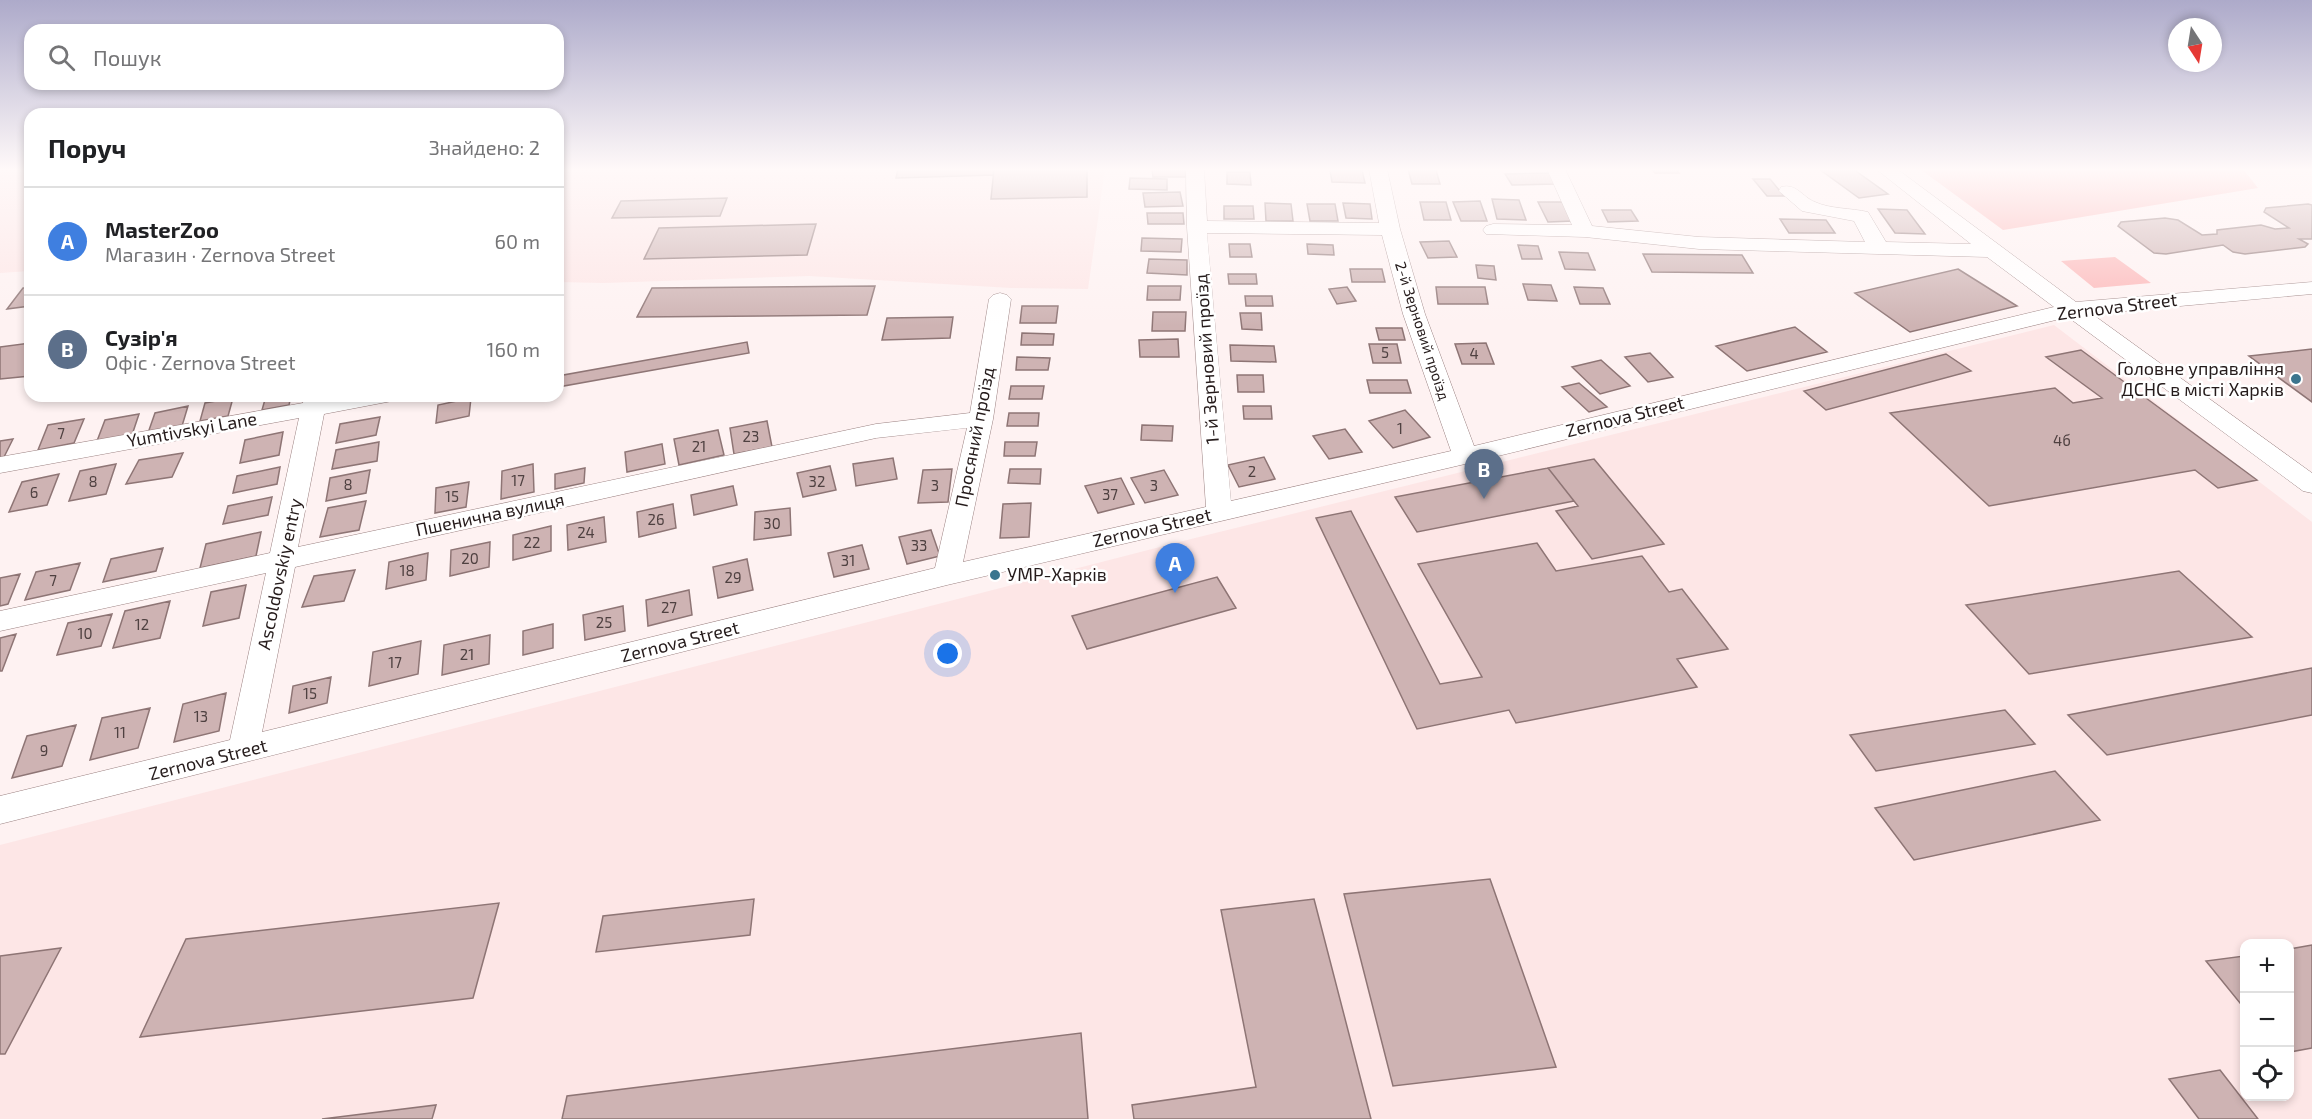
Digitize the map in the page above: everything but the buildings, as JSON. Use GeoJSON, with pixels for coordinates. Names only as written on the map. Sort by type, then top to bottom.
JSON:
{"type":"FeatureCollection","features":[{"type":"Feature","properties":{"kind":"street","name":"1-й Зерновий проїзд"},"geometry":{"type":"LineString","coordinates":[[1197,221],[1219,513]]}},
{"type":"Feature","properties":{"kind":"street","name":"2-й Зерновий проїзд"},"geometry":{"type":"LineString","coordinates":[[1388,221],[1414,314],[1465,456]]}},
{"type":"Feature","properties":{"kind":"street"},"geometry":{"type":"LineString","coordinates":[[1580,221],[1585,231]]}},
{"type":"Feature","properties":{"kind":"street"},"geometry":{"type":"LineString","coordinates":[[1864,221],[1879,248]]}},
{"type":"Feature","properties":{"kind":"street"},"geometry":{"type":"LineString","coordinates":[[1953,221],[2312,484]]}},
{"type":"Feature","properties":{"kind":"street"},"geometry":{"type":"LineString","coordinates":[[1197,227],[1390,229]]}},
{"type":"Feature","properties":{"kind":"street"},"geometry":{"type":"LineString","coordinates":[[1493,230],[1585,231],[1699,243],[1992,251]]}},
{"type":"Feature","properties":{"kind":"street","name":"Zernova Street"},"geometry":{"type":"LineString","coordinates":[[0,810],[947,575],[1465,456],[2072,309],[2312,288]]}},
{"type":"Feature","properties":{"kind":"street","name":"Просяний проїзд"},"geometry":{"type":"LineString","coordinates":[[947,575],[981,419],[1000,299]]}},
{"type":"Feature","properties":{"kind":"street","name":"Yumtivskyi Lane"},"geometry":{"type":"LineString","coordinates":[[0,465],[315,402]]}},
{"type":"Feature","properties":{"kind":"street","name":"Ascoldovskiy entry"},"geometry":{"type":"LineString","coordinates":[[243,751],[315,402]]}},
{"type":"Feature","properties":{"kind":"street","name":"Пшенична вулиця"},"geometry":{"type":"LineString","coordinates":[[0,621],[876,431],[981,419]]}},
{"type":"Feature","properties":{"kind":"shaded area"},"geometry":{"type":"Polygon","coordinates":[[[0,221],[24,221],[24,271],[0,273],[0,221]]]}},
{"type":"Feature","properties":{"kind":"shaded area"},"geometry":{"type":"Polygon","coordinates":[[[564,221],[1098,221],[1088,289],[1011,288],[809,276],[604,283],[564,282],[564,221]]]}},
{"type":"Feature","properties":{"kind":"shaded area"},"geometry":{"type":"Polygon","coordinates":[[[1991,221],[2056,221],[2003,230],[1991,221]]]}},
{"type":"Feature","properties":{"kind":"shaded area"},"geometry":{"type":"Polygon","coordinates":[[[2115,257],[2151,283],[2094,288],[2061,261],[2115,257]]]}},
{"type":"Feature","properties":{"kind":"shaded area"},"geometry":{"type":"Polygon","coordinates":[[[2054,325],[2312,522],[2312,1119],[0,1119],[0,845],[1187,540],[2054,325]]]}},
{"type":"Feature","properties":{"kind":"place","name":"Головне управління ДСНС в місті Харків"},"geometry":{"type":"Point","coordinates":[2296,379]}},
{"type":"Feature","properties":{"kind":"place","name":"Сузір'я"},"geometry":{"type":"Point","coordinates":[1484,499]}},
{"type":"Feature","properties":{"kind":"place","name":"УМР-Харків"},"geometry":{"type":"Point","coordinates":[995,575]}},
{"type":"Feature","properties":{"kind":"place","name":"MasterZoo"},"geometry":{"type":"Point","coordinates":[1175,593]}}]}
